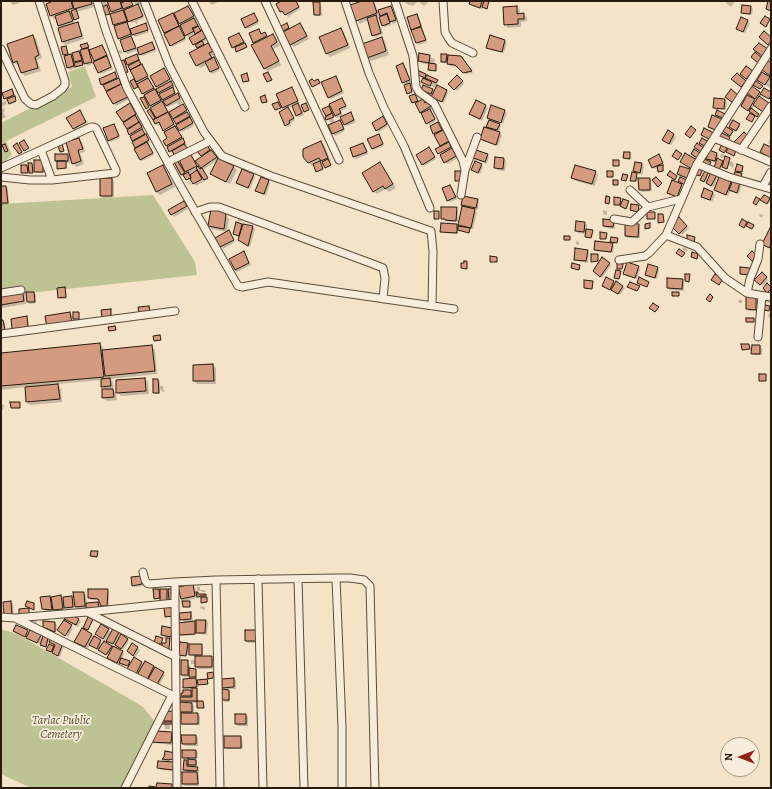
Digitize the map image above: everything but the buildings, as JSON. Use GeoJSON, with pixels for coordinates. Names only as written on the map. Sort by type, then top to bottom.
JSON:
{"type":"FeatureCollection","features":[{"type":"Feature","properties":{"kind":"street"},"geometry":{"type":"LineString","coordinates":[[1,50],[25,99],[31,104],[36,105],[53,96],[62,89],[65,85],[65,81],[39,1]]}},
{"type":"Feature","properties":{"kind":"street"},"geometry":{"type":"LineString","coordinates":[[98,1],[106,31],[127,88],[195,212],[238,286],[240,287],[268,282],[454,309]]}},
{"type":"Feature","properties":{"kind":"street"},"geometry":{"type":"LineString","coordinates":[[144,1],[169,65],[204,132],[222,156],[270,176],[431,231],[432,306]]}},
{"type":"Feature","properties":{"kind":"street"},"geometry":{"type":"LineString","coordinates":[[192,1],[245,108]]}},
{"type":"Feature","properties":{"kind":"street"},"geometry":{"type":"LineString","coordinates":[[265,1],[339,160]]}},
{"type":"Feature","properties":{"kind":"street"},"geometry":{"type":"LineString","coordinates":[[345,1],[369,73],[384,108],[404,146],[430,208]]}},
{"type":"Feature","properties":{"kind":"street"},"geometry":{"type":"LineString","coordinates":[[395,1],[414,56],[416,86],[419,92],[434,103],[464,162],[465,170]]}},
{"type":"Feature","properties":{"kind":"street"},"geometry":{"type":"LineString","coordinates":[[443,1],[445,32],[449,39],[452,43],[473,53]]}},
{"type":"Feature","properties":{"kind":"street"},"geometry":{"type":"LineString","coordinates":[[619,260],[645,256],[666,235],[697,164],[771,49]]}},
{"type":"Feature","properties":{"kind":"street"},"geometry":{"type":"LineString","coordinates":[[741,150],[771,106]]}},
{"type":"Feature","properties":{"kind":"street"},"geometry":{"type":"LineString","coordinates":[[1,168],[90,127],[93,127],[96,128],[116,170],[114,173],[52,180],[30,180],[1,177]]}},
{"type":"Feature","properties":{"kind":"street"},"geometry":{"type":"LineString","coordinates":[[460,195],[465,170],[477,137]]}},
{"type":"Feature","properties":{"kind":"street"},"geometry":{"type":"LineString","coordinates":[[714,138],[771,162]]}},
{"type":"Feature","properties":{"kind":"street"},"geometry":{"type":"LineString","coordinates":[[168,162],[210,141]]}},
{"type":"Feature","properties":{"kind":"street"},"geometry":{"type":"LineString","coordinates":[[41,150],[52,180]]}},
{"type":"Feature","properties":{"kind":"street"},"geometry":{"type":"LineString","coordinates":[[697,164],[729,177],[771,189]]}},
{"type":"Feature","properties":{"kind":"street"},"geometry":{"type":"LineString","coordinates":[[763,186],[771,172]]}},
{"type":"Feature","properties":{"kind":"street"},"geometry":{"type":"LineString","coordinates":[[630,190],[648,208]]}},
{"type":"Feature","properties":{"kind":"street"},"geometry":{"type":"LineString","coordinates":[[614,219],[632,222],[648,208],[681,199]]}},
{"type":"Feature","properties":{"kind":"street"},"geometry":{"type":"LineString","coordinates":[[195,212],[210,207],[219,207],[383,268],[385,278],[383,299]]}},
{"type":"Feature","properties":{"kind":"street"},"geometry":{"type":"LineString","coordinates":[[666,235],[698,247],[725,278],[747,293],[771,297]]}},
{"type":"Feature","properties":{"kind":"street"},"geometry":{"type":"LineString","coordinates":[[747,293],[750,278],[758,259],[760,244]]}},
{"type":"Feature","properties":{"kind":"street"},"geometry":{"type":"LineString","coordinates":[[1,293],[21,290]]}},
{"type":"Feature","properties":{"kind":"street"},"geometry":{"type":"LineString","coordinates":[[758,337],[762,296]]}},
{"type":"Feature","properties":{"kind":"street"},"geometry":{"type":"LineString","coordinates":[[1,334],[175,311]]}},
{"type":"Feature","properties":{"kind":"street"},"geometry":{"type":"LineString","coordinates":[[144,572],[145,580],[149,584],[216,580],[298,578],[350,578],[364,580],[370,586],[375,788]]}},
{"type":"Feature","properties":{"kind":"street"},"geometry":{"type":"LineString","coordinates":[[298,578],[304,788]]}},
{"type":"Feature","properties":{"kind":"street"},"geometry":{"type":"LineString","coordinates":[[336,578],[342,726],[342,788]]}},
{"type":"Feature","properties":{"kind":"street"},"geometry":{"type":"LineString","coordinates":[[258,579],[263,788]]}},
{"type":"Feature","properties":{"kind":"street"},"geometry":{"type":"LineString","coordinates":[[216,580],[220,788]]}},
{"type":"Feature","properties":{"kind":"street"},"geometry":{"type":"LineString","coordinates":[[175,582],[176,657],[174,696],[177,788]]}},
{"type":"Feature","properties":{"kind":"street"},"geometry":{"type":"LineString","coordinates":[[1,617],[15,618],[175,603]]}},
{"type":"Feature","properties":{"kind":"street"},"geometry":{"type":"LineString","coordinates":[[87,612],[176,657]]}},
{"type":"Feature","properties":{"kind":"street"},"geometry":{"type":"LineString","coordinates":[[15,618],[174,696]]}},
{"type":"Feature","properties":{"kind":"street"},"geometry":{"type":"LineString","coordinates":[[125,788],[174,696]]}},
{"type":"Feature","properties":{"kind":"green space"},"geometry":{"type":"Polygon","coordinates":[[[85,66],[96,97],[6,141],[12,155],[1,165],[1,123],[72,87],[68,72],[85,66]]]}},
{"type":"Feature","properties":{"kind":"green space"},"geometry":{"type":"Polygon","coordinates":[[[153,195],[195,262],[197,275],[1,296],[1,204],[153,195]]]}},
{"type":"Feature","properties":{"kind":"green space","name":"Tarlac Public Cemetery"},"geometry":{"type":"Polygon","coordinates":[[[1,629],[17,634],[130,699],[143,707],[156,723],[121,788],[31,788],[1,774],[1,629]]]}}]}
